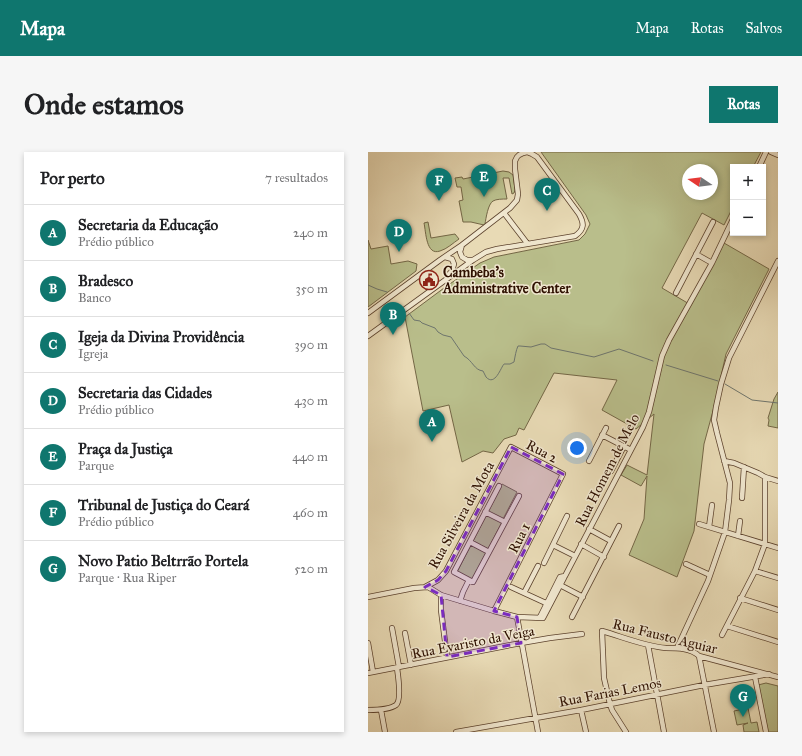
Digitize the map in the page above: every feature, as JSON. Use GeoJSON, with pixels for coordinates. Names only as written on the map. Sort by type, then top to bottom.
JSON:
{"type":"FeatureCollection","features":[{"type":"Feature","properties":{"kind":"street"},"geometry":{"type":"LineString","coordinates":[[368,313],[462,245],[514,205],[518,194],[515,161],[516,157],[522,153],[527,152],[537,157],[582,220],[583,227],[575,236],[527,243],[486,252],[368,336]]}},
{"type":"Feature","properties":{"kind":"street"},"geometry":{"type":"LineString","coordinates":[[760,164],[766,152]]}},
{"type":"Feature","properties":{"kind":"street"},"geometry":{"type":"LineString","coordinates":[[771,152],[778,155]]}},
{"type":"Feature","properties":{"kind":"street"},"geometry":{"type":"LineString","coordinates":[[504,213],[527,243]]}},
{"type":"Feature","properties":{"kind":"street"},"geometry":{"type":"LineString","coordinates":[[676,293],[713,222]]}},
{"type":"Feature","properties":{"kind":"street","name":"Rua Homem de Melo"},"geometry":{"type":"LineString","coordinates":[[548,604],[565,576],[643,427],[650,412],[659,369],[665,349],[712,263],[730,225]]}},
{"type":"Feature","properties":{"kind":"street"},"geometry":{"type":"LineString","coordinates":[[462,245],[460,252],[462,257],[467,260],[473,260]]}},
{"type":"Feature","properties":{"kind":"street"},"geometry":{"type":"LineString","coordinates":[[696,254],[712,263]]}},
{"type":"Feature","properties":{"kind":"street"},"geometry":{"type":"LineString","coordinates":[[445,257],[452,259],[454,264],[452,271],[445,280]]}},
{"type":"Feature","properties":{"kind":"street"},"geometry":{"type":"LineString","coordinates":[[677,648],[710,575],[725,532],[730,483],[714,420],[723,374],[729,358],[778,261]]}},
{"type":"Feature","properties":{"kind":"street"},"geometry":{"type":"LineString","coordinates":[[589,461],[606,428]]}},
{"type":"Feature","properties":{"kind":"street"},"geometry":{"type":"LineString","coordinates":[[602,435],[631,450]]}},
{"type":"Feature","properties":{"kind":"street"},"geometry":{"type":"LineString","coordinates":[[611,471],[624,446]]}},
{"type":"Feature","properties":{"kind":"street","name":"Rua 2"},"geometry":{"type":"LineString","coordinates":[[511,447],[563,474]]}},
{"type":"Feature","properties":{"kind":"street","name":"Rua Silveira da Mota"},"geometry":{"type":"LineString","coordinates":[[425,587],[438,580],[446,570],[511,447]]}},
{"type":"Feature","properties":{"kind":"street"},"geometry":{"type":"LineString","coordinates":[[724,461],[744,467],[765,477],[778,481]]}},
{"type":"Feature","properties":{"kind":"street"},"geometry":{"type":"LineString","coordinates":[[742,498],[744,467]]}},
{"type":"Feature","properties":{"kind":"street","name":"Rua 1"},"geometry":{"type":"LineString","coordinates":[[494,611],[563,474]]}},
{"type":"Feature","properties":{"kind":"street"},"geometry":{"type":"LineString","coordinates":[[722,635],[755,571],[765,544],[765,477]]}},
{"type":"Feature","properties":{"kind":"street"},"geometry":{"type":"LineString","coordinates":[[499,486],[454,572],[469,580],[474,582],[519,496]]}},
{"type":"Feature","properties":{"kind":"street"},"geometry":{"type":"LineString","coordinates":[[709,527],[712,505]]}},
{"type":"Feature","properties":{"kind":"street"},"geometry":{"type":"LineString","coordinates":[[485,512],[505,522]]}},
{"type":"Feature","properties":{"kind":"street"},"geometry":{"type":"LineString","coordinates":[[544,563],[567,516]]}},
{"type":"Feature","properties":{"kind":"street"},"geometry":{"type":"LineString","coordinates":[[738,536],[740,521]]}},
{"type":"Feature","properties":{"kind":"street"},"geometry":{"type":"LineString","coordinates":[[699,524],[778,548]]}},
{"type":"Feature","properties":{"kind":"street"},"geometry":{"type":"LineString","coordinates":[[572,617],[619,526]]}},
{"type":"Feature","properties":{"kind":"street"},"geometry":{"type":"LineString","coordinates":[[589,529],[612,541]]}},
{"type":"Feature","properties":{"kind":"street"},"geometry":{"type":"LineString","coordinates":[[470,542],[489,552]]}},
{"type":"Feature","properties":{"kind":"street"},"geometry":{"type":"LineString","coordinates":[[581,544],[604,557]]}},
{"type":"Feature","properties":{"kind":"street"},"geometry":{"type":"LineString","coordinates":[[553,545],[575,556]]}},
{"type":"Feature","properties":{"kind":"street"},"geometry":{"type":"LineString","coordinates":[[686,564],[710,575]]}},
{"type":"Feature","properties":{"kind":"street"},"geometry":{"type":"LineString","coordinates":[[524,593],[538,566]]}},
{"type":"Feature","properties":{"kind":"street"},"geometry":{"type":"LineString","coordinates":[[755,571],[778,578]]}},
{"type":"Feature","properties":{"kind":"street","name":"Rua Homem de Melo"},"geometry":{"type":"LineString","coordinates":[[517,617],[541,618],[560,577],[565,576]]}},
{"type":"Feature","properties":{"kind":"street"},"geometry":{"type":"LineString","coordinates":[[460,601],[469,580]]}},
{"type":"Feature","properties":{"kind":"street"},"geometry":{"type":"LineString","coordinates":[[560,585],[583,597]]}},
{"type":"Feature","properties":{"kind":"street"},"geometry":{"type":"LineString","coordinates":[[368,597],[425,587],[441,595],[517,617],[538,732]]}},
{"type":"Feature","properties":{"kind":"street"},"geometry":{"type":"LineString","coordinates":[[511,587],[548,604]]}},
{"type":"Feature","properties":{"kind":"street"},"geometry":{"type":"LineString","coordinates":[[441,595],[441,610],[447,657]]}},
{"type":"Feature","properties":{"kind":"street"},"geometry":{"type":"LineString","coordinates":[[740,598],[778,610]]}},
{"type":"Feature","properties":{"kind":"street"},"geometry":{"type":"LineString","coordinates":[[727,626],[778,642]]}},
{"type":"Feature","properties":{"kind":"street"},"geometry":{"type":"LineString","coordinates":[[368,710],[381,710],[398,703],[398,668],[392,628]]}},
{"type":"Feature","properties":{"kind":"street","name":"Rua Fausto Aguiar"},"geometry":{"type":"LineString","coordinates":[[610,704],[604,678],[602,631],[648,645],[693,651],[699,656],[778,676]]}},
{"type":"Feature","properties":{"kind":"street"},"geometry":{"type":"LineString","coordinates":[[405,633],[411,665]]}},
{"type":"Feature","properties":{"kind":"street","name":"Rua Evaristo da Veiga"},"geometry":{"type":"LineString","coordinates":[[371,672],[521,643],[582,634]]}},
{"type":"Feature","properties":{"kind":"street"},"geometry":{"type":"LineString","coordinates":[[368,643],[371,672]]}},
{"type":"Feature","properties":{"kind":"street"},"geometry":{"type":"LineString","coordinates":[[648,645],[664,732]]}},
{"type":"Feature","properties":{"kind":"street"},"geometry":{"type":"LineString","coordinates":[[699,656],[714,732]]}},
{"type":"Feature","properties":{"kind":"street","name":"Rua Farias Lemos"},"geometry":{"type":"LineString","coordinates":[[456,732],[769,674]]}},
{"type":"Feature","properties":{"kind":"street"},"geometry":{"type":"LineString","coordinates":[[754,677],[766,732]]}},
{"type":"Feature","properties":{"kind":"street"},"geometry":{"type":"LineString","coordinates":[[610,704],[612,710],[626,732]]}},
{"type":"Feature","properties":{"kind":"street"},"geometry":{"type":"LineString","coordinates":[[381,710],[385,732]]}},
{"type":"Feature","properties":{"kind":"street"},"geometry":{"type":"LineString","coordinates":[[581,710],[586,732]]}},
{"type":"Feature","properties":{"kind":"highlighted area"},"geometry":{"type":"Polygon","coordinates":[[[511,447],[563,474],[494,611],[517,617],[521,643],[447,657],[441,595],[425,587],[438,580],[446,571],[511,447]]]}},
{"type":"Feature","properties":{"kind":"green space"},"geometry":{"type":"Polygon","coordinates":[[[541,152],[761,152],[755,164],[730,164],[730,213],[724,225],[702,213],[662,288],[691,305],[724,243],[769,269],[726,354],[704,444],[694,531],[677,577],[629,555],[644,519],[647,476],[641,486],[621,475],[627,465],[647,475],[654,414],[636,429],[602,410],[617,380],[554,373],[524,430],[519,428],[516,435],[504,439],[493,453],[483,451],[462,462],[449,405],[423,411],[405,317],[480,263],[494,257],[579,240],[585,234],[590,224],[586,215],[541,152]]]}},
{"type":"Feature","properties":{"kind":"green space"},"geometry":{"type":"Polygon","coordinates":[[[503,171],[509,172],[513,175],[514,193],[512,194],[509,178],[503,178],[507,199],[496,200],[491,203],[485,224],[463,222],[459,201],[463,200],[461,187],[457,187],[455,178],[462,177],[463,179],[503,171]]]}},
{"type":"Feature","properties":{"kind":"green space"},"geometry":{"type":"Polygon","coordinates":[[[428,222],[431,238],[455,234],[459,239],[443,250],[435,252],[429,247],[426,237],[424,223],[428,222]]]}},
{"type":"Feature","properties":{"kind":"green space"},"geometry":{"type":"Polygon","coordinates":[[[368,240],[371,249],[388,246],[391,264],[408,261],[417,264],[416,271],[368,307],[368,240]]]}},
{"type":"Feature","properties":{"kind":"green space"},"geometry":{"type":"Polygon","coordinates":[[[778,392],[778,428],[768,426],[768,418],[774,399],[778,392]]]}},
{"type":"Feature","properties":{"kind":"green space"},"geometry":{"type":"Polygon","coordinates":[[[502,484],[517,492],[503,519],[488,512],[502,484]]]}},
{"type":"Feature","properties":{"kind":"green space"},"geometry":{"type":"Polygon","coordinates":[[[487,514],[502,522],[488,549],[473,541],[487,514]]]}},
{"type":"Feature","properties":{"kind":"green space"},"geometry":{"type":"Polygon","coordinates":[[[471,545],[486,553],[472,580],[457,572],[471,545]]]}},
{"type":"Feature","properties":{"kind":"green space"},"geometry":{"type":"Polygon","coordinates":[[[766,683],[778,686],[778,732],[767,732],[758,685],[766,683]]]}},
{"type":"Feature","properties":{"kind":"green space"},"geometry":{"type":"Polygon","coordinates":[[[748,708],[751,723],[757,722],[759,732],[744,732],[743,725],[748,723],[737,725],[734,711],[748,708]]]}},
{"type":"Feature","properties":{"kind":"waterway"},"geometry":{"type":"LineString","coordinates":[[368,285],[387,292]]}},
{"type":"Feature","properties":{"kind":"waterway"},"geometry":{"type":"LineString","coordinates":[[409,313],[414,320],[420,321],[435,328],[443,335],[451,337],[464,356],[470,360],[475,367],[483,371],[486,377],[492,380],[504,364],[514,362],[518,346],[531,347],[545,344],[551,348],[594,357],[619,349],[653,361]]}},
{"type":"Feature","properties":{"kind":"waterway"},"geometry":{"type":"LineString","coordinates":[[666,365],[718,381]]}},
{"type":"Feature","properties":{"kind":"waterway"},"geometry":{"type":"LineString","coordinates":[[725,384],[752,400],[778,403]]}},
{"type":"Feature","properties":{"kind":"place","name":"Praça da Justiça"},"geometry":{"type":"Point","coordinates":[484,197]}},
{"type":"Feature","properties":{"kind":"place","name":"Tribunal de Justiça do Ceará"},"geometry":{"type":"Point","coordinates":[439,201]}},
{"type":"Feature","properties":{"kind":"place","name":"Igeja da Divina Providência"},"geometry":{"type":"Point","coordinates":[547,211]}},
{"type":"Feature","properties":{"kind":"place","name":"Secretaria das Cidades"},"geometry":{"type":"Point","coordinates":[399,252]}},
{"type":"Feature","properties":{"kind":"place","name":"Cambeba's Administrative Center"},"geometry":{"type":"Point","coordinates":[429,280]}},
{"type":"Feature","properties":{"kind":"place","name":"Bradesco"},"geometry":{"type":"Point","coordinates":[393,335]}},
{"type":"Feature","properties":{"kind":"place","name":"Secretaria da Educação"},"geometry":{"type":"Point","coordinates":[432,442]}},
{"type":"Feature","properties":{"kind":"place","name":"Novo Patio Beltrrão Portela"},"geometry":{"type":"Point","coordinates":[743,717]}}]}
